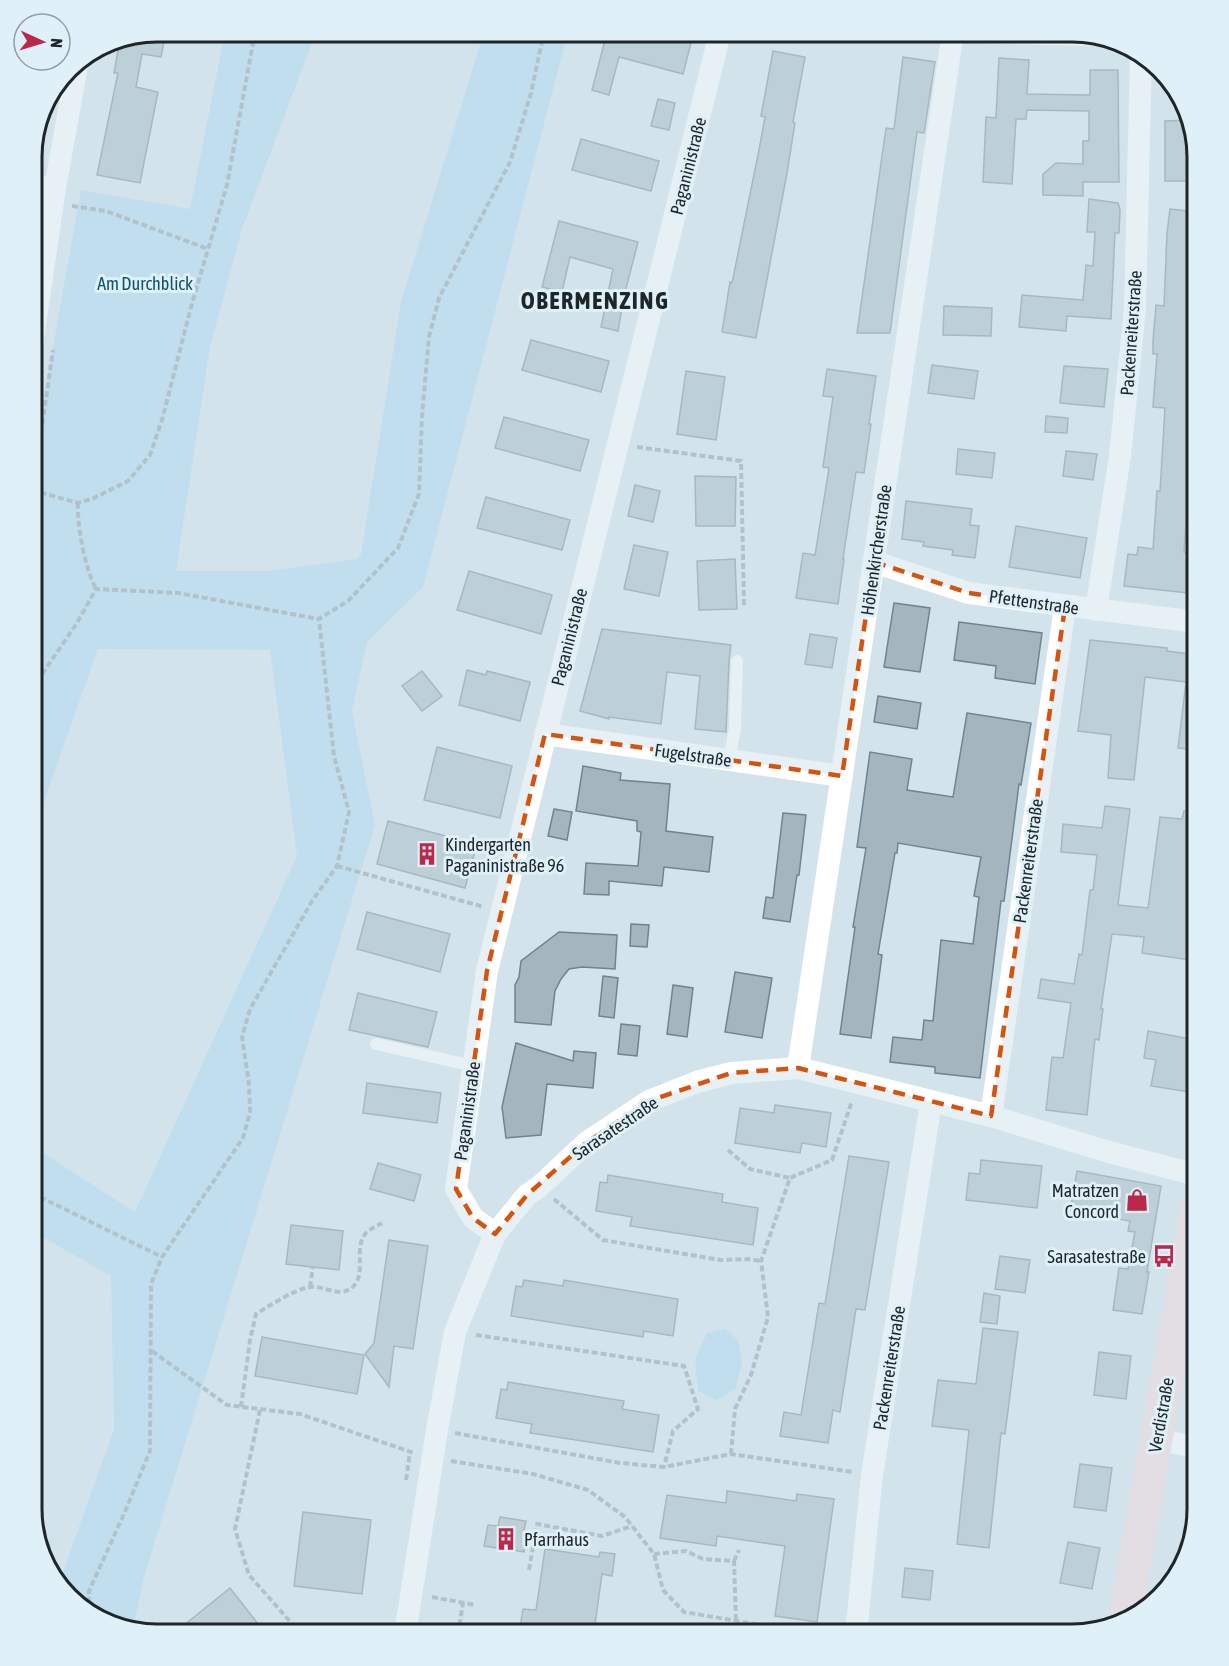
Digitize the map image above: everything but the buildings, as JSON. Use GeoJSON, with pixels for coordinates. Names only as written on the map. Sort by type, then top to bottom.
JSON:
{"type":"FeatureCollection","features":[{"type":"Feature","properties":{"kind":"main road","name":"Verdistraße"},"geometry":{"type":"LineString","coordinates":[[1126,1610],[1187,1267]]}},
{"type":"Feature","properties":{"kind":"street","name":"Paganinistraße"},"geometry":{"type":"LineString","coordinates":[[495,1234],[473,1218],[456,1189],[487,971],[718,42]]}},
{"type":"Feature","properties":{"kind":"street","name":"Höhenkircherstraße"},"geometry":{"type":"LineString","coordinates":[[798,1068],[952,42]]}},
{"type":"Feature","properties":{"kind":"street","name":"Packenreiterstraße"},"geometry":{"type":"LineString","coordinates":[[1096,610],[1120,456],[1135,308],[1141,65]]}},
{"type":"Feature","properties":{"kind":"street"},"geometry":{"type":"LineString","coordinates":[[42,277],[75,77]]}},
{"type":"Feature","properties":{"kind":"street"},"geometry":{"type":"LineString","coordinates":[[42,190],[54,195]]}},
{"type":"Feature","properties":{"kind":"street","name":"Pfettenstraße"},"geometry":{"type":"LineString","coordinates":[[874,562],[969,593],[1187,621]]}},
{"type":"Feature","properties":{"kind":"street","name":"Packenreiterstraße"},"geometry":{"type":"LineString","coordinates":[[991,1116],[1065,607]]}},
{"type":"Feature","properties":{"kind":"street","name":"Fugelstraße"},"geometry":{"type":"LineString","coordinates":[[545,734],[842,776]]}},
{"type":"Feature","properties":{"kind":"street","name":"Sarasatestraße"},"geometry":{"type":"LineString","coordinates":[[406,1624],[455,1332],[495,1234],[527,1195],[539,1187],[586,1143],[649,1101],[697,1082],[731,1073],[798,1068],[991,1116],[1109,1152],[1187,1172]]}},
{"type":"Feature","properties":{"kind":"street","name":"Packenreiterstraße"},"geometry":{"type":"LineString","coordinates":[[857,1624],[872,1475],[931,1102]]}},
{"type":"Feature","properties":{"kind":"street"},"geometry":{"type":"LineString","coordinates":[[1157,1440],[1187,1445]]}},
{"type":"Feature","properties":{"kind":"lane"},"geometry":{"type":"LineString","coordinates":[[729,760],[735,728],[737,661]]}},
{"type":"Feature","properties":{"kind":"lane"},"geometry":{"type":"LineString","coordinates":[[376,1044],[473,1066]]}},
{"type":"Feature","properties":{"kind":"path"},"geometry":{"type":"LineString","coordinates":[[42,493],[78,503],[94,498],[128,481],[150,455],[162,420],[227,185],[253,42]]}},
{"type":"Feature","properties":{"kind":"path"},"geometry":{"type":"LineString","coordinates":[[96,589],[178,593],[319,618],[348,601],[398,548],[419,494],[422,416],[429,337],[439,298],[510,162],[531,93],[542,42]]}},
{"type":"Feature","properties":{"kind":"path"},"geometry":{"type":"LineString","coordinates":[[54,195],[106,211],[208,249]]}},
{"type":"Feature","properties":{"kind":"path"},"geometry":{"type":"LineString","coordinates":[[618,445],[741,461],[744,606]]}},
{"type":"Feature","properties":{"kind":"path"},"geometry":{"type":"LineString","coordinates":[[78,503],[88,574],[96,589]]}},
{"type":"Feature","properties":{"kind":"path"},"geometry":{"type":"LineString","coordinates":[[42,674],[96,589]]}},
{"type":"Feature","properties":{"kind":"path"},"geometry":{"type":"LineString","coordinates":[[88,1602],[89,1591],[150,1451],[151,1284],[162,1257],[243,1138],[250,1112],[249,1084],[242,1037],[250,1009],[312,901],[337,866],[349,812],[334,756],[319,618]]}},
{"type":"Feature","properties":{"kind":"path"},"geometry":{"type":"LineString","coordinates":[[337,866],[502,912]]}},
{"type":"Feature","properties":{"kind":"path"},"geometry":{"type":"LineString","coordinates":[[728,1150],[750,1169],[790,1178],[832,1160],[858,1084]]}},
{"type":"Feature","properties":{"kind":"path"},"geometry":{"type":"LineString","coordinates":[[731,1454],[735,1409],[751,1375],[768,1317],[761,1261],[790,1178]]}},
{"type":"Feature","properties":{"kind":"path"},"geometry":{"type":"LineString","coordinates":[[539,1187],[603,1240],[720,1260],[761,1261]]}},
{"type":"Feature","properties":{"kind":"path"},"geometry":{"type":"LineString","coordinates":[[42,1198],[162,1257]]}},
{"type":"Feature","properties":{"kind":"path"},"geometry":{"type":"LineString","coordinates":[[241,1407],[256,1314],[273,1303],[310,1287],[341,1292],[350,1289],[358,1281],[361,1245],[365,1234],[382,1223]]}},
{"type":"Feature","properties":{"kind":"path"},"geometry":{"type":"LineString","coordinates":[[310,1287],[313,1266]]}},
{"type":"Feature","properties":{"kind":"path"},"geometry":{"type":"LineString","coordinates":[[455,1332],[684,1366],[698,1409],[672,1431],[664,1467]]}},
{"type":"Feature","properties":{"kind":"path"},"geometry":{"type":"LineString","coordinates":[[152,1350],[227,1404],[300,1414],[433,1459],[533,1474],[588,1490],[625,1517],[654,1554],[663,1590],[684,1612],[749,1624]]}},
{"type":"Feature","properties":{"kind":"path"},"geometry":{"type":"LineString","coordinates":[[260,1410],[235,1529],[249,1575],[292,1624]]}},
{"type":"Feature","properties":{"kind":"path"},"geometry":{"type":"LineString","coordinates":[[437,1430],[620,1463],[664,1467],[731,1454],[872,1475]]}},
{"type":"Feature","properties":{"kind":"path"},"geometry":{"type":"LineString","coordinates":[[529,1570],[537,1524],[602,1536],[632,1526]]}},
{"type":"Feature","properties":{"kind":"path"},"geometry":{"type":"LineString","coordinates":[[736,1622],[734,1561],[739,1550]]}},
{"type":"Feature","properties":{"kind":"path"},"geometry":{"type":"LineString","coordinates":[[654,1554],[686,1551],[703,1559],[734,1561]]}},
{"type":"Feature","properties":{"kind":"path"},"geometry":{"type":"LineString","coordinates":[[411,1594],[476,1605]]}},
{"type":"Feature","properties":{"kind":"path"},"geometry":{"type":"LineString","coordinates":[[460,1624],[463,1603]]}},
{"type":"Feature","properties":{"kind":"highlighted area"},"geometry":{"type":"Polygon","coordinates":[[[874,562],[969,593],[1065,607],[991,1116],[798,1068],[731,1073],[649,1101],[586,1143],[527,1195],[495,1234],[473,1218],[456,1189],[487,971],[545,734],[842,776],[874,562]]]}},
{"type":"Feature","properties":{"kind":"green space","name":"Am Durchblick"},"geometry":{"type":"Polygon","coordinates":[[[223,42],[312,42],[242,229],[210,347],[176,571],[268,571],[357,559],[361,554],[401,302],[481,42],[565,42],[423,587],[367,642],[352,711],[375,825],[144,1577],[135,1622],[113,1615],[93,1605],[81,1596],[62,1574],[114,1429],[111,1276],[42,1237],[42,1152],[135,1212],[297,856],[270,650],[98,649],[42,807],[42,409],[81,190],[190,209],[223,42]]]}},
{"type":"Feature","properties":{"kind":"green space"},"geometry":{"type":"Polygon","coordinates":[[[725,1329],[738,1340],[742,1361],[736,1388],[717,1400],[698,1391],[695,1359],[707,1333],[725,1329]]]}},
{"type":"Feature","properties":{"kind":"place","name":"Kindergarten Paganinistraße 96"},"geometry":{"type":"Point","coordinates":[427,854]}},
{"type":"Feature","properties":{"kind":"place","name":"Matratzen Concord"},"geometry":{"type":"Point","coordinates":[1137,1200]}},
{"type":"Feature","properties":{"kind":"place","name":"Sarasatestraße"},"geometry":{"type":"Point","coordinates":[1164,1256]}},
{"type":"Feature","properties":{"kind":"place","name":"Pfarrhaus"},"geometry":{"type":"Point","coordinates":[506,1539]}},
{"type":"Feature","properties":{"kind":"district","name":"OBERMENZING"},"geometry":{"type":"Point","coordinates":[595,300]}}]}
